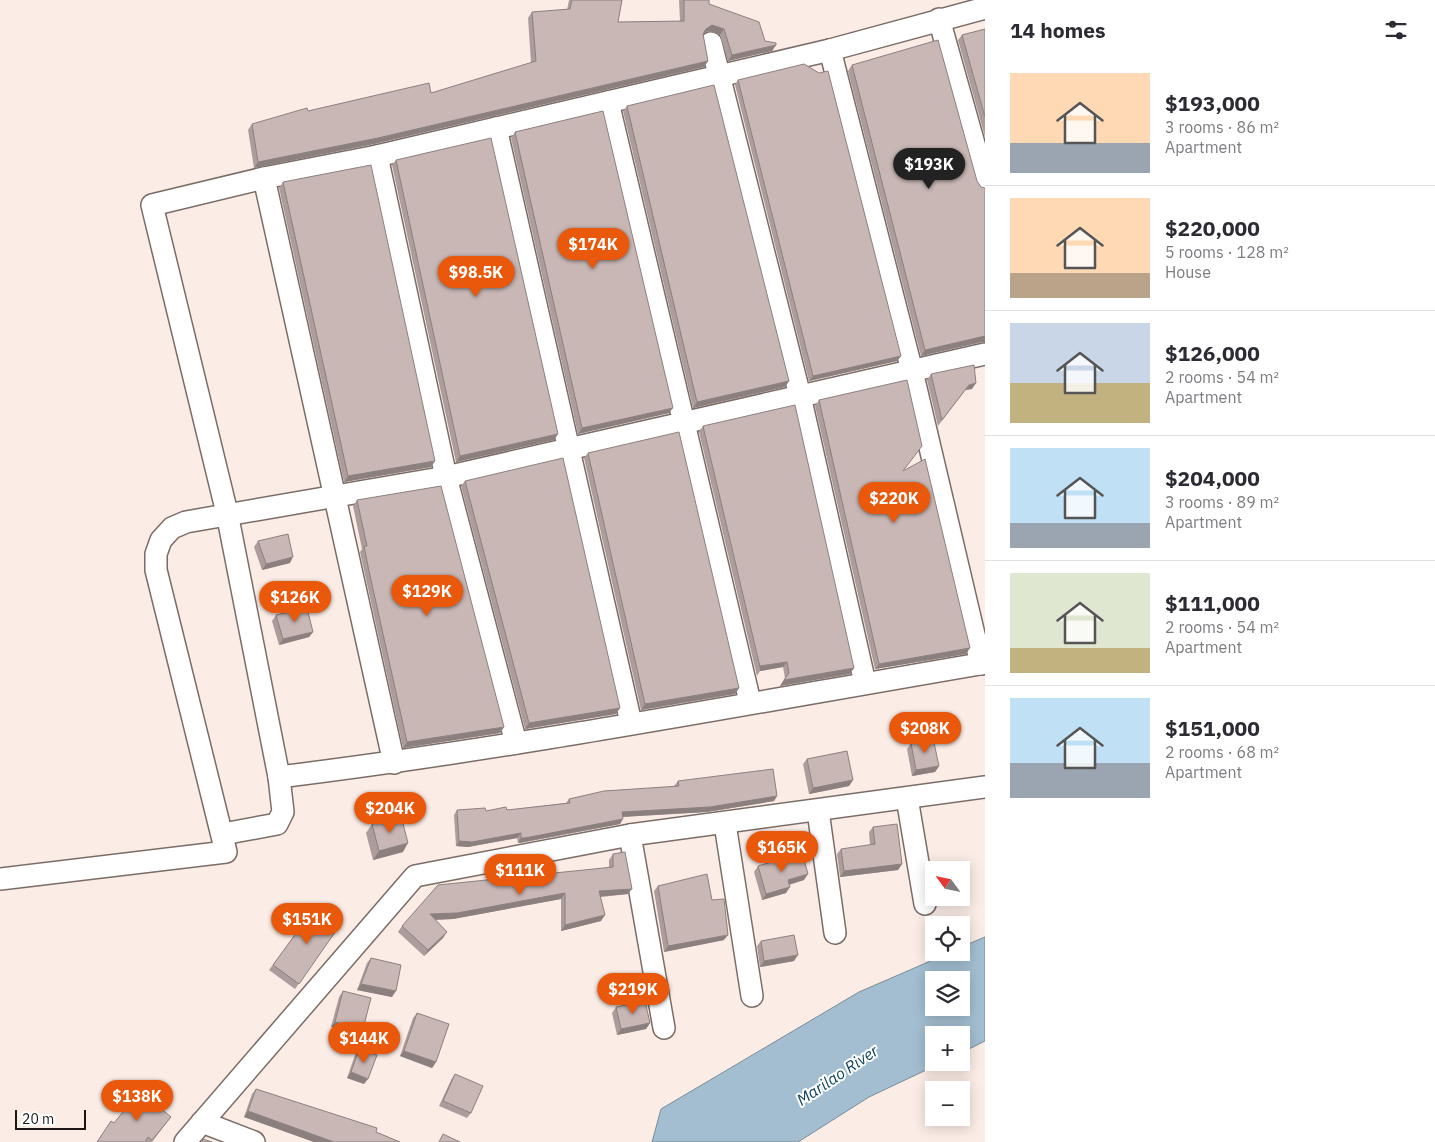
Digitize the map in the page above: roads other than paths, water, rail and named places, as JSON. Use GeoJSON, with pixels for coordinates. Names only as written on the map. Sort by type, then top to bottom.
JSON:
{"type":"FeatureCollection","features":[{"type":"Feature","properties":{"kind":"street"},"geometry":{"type":"LineString","coordinates":[[223,834],[276,824],[282,812],[279,777],[228,513],[152,205],[264,178],[377,156],[830,50],[985,8]]}},
{"type":"Feature","properties":{"kind":"street"},"geometry":{"type":"LineString","coordinates":[[939,19],[985,183]]}},
{"type":"Feature","properties":{"kind":"street"},"geometry":{"type":"LineString","coordinates":[[711,43],[800,396],[865,683]]}},
{"type":"Feature","properties":{"kind":"street"},"geometry":{"type":"LineString","coordinates":[[279,777],[394,763],[983,663],[912,371],[830,50]]}},
{"type":"Feature","properties":{"kind":"street"},"geometry":{"type":"LineString","coordinates":[[608,102],[750,702]]}},
{"type":"Feature","properties":{"kind":"street"},"geometry":{"type":"LineString","coordinates":[[496,128],[631,723]]}},
{"type":"Feature","properties":{"kind":"street"},"geometry":{"type":"LineString","coordinates":[[377,156],[446,477],[516,743]]}},
{"type":"Feature","properties":{"kind":"street"},"geometry":{"type":"LineString","coordinates":[[264,178],[394,763]]}},
{"type":"Feature","properties":{"kind":"street"},"geometry":{"type":"LineString","coordinates":[[0,879],[226,852],[156,570],[156,554],[161,540],[172,528],[186,522],[228,513],[446,477],[985,354]]}},
{"type":"Feature","properties":{"kind":"street"},"geometry":{"type":"LineString","coordinates":[[185,1142],[415,876],[630,835],[726,824],[985,787]]}},
{"type":"Feature","properties":{"kind":"street"},"geometry":{"type":"LineString","coordinates":[[907,798],[925,904]]}},
{"type":"Feature","properties":{"kind":"street"},"geometry":{"type":"LineString","coordinates":[[818,811],[834,933]]}},
{"type":"Feature","properties":{"kind":"street"},"geometry":{"type":"LineString","coordinates":[[726,824],[752,996]]}},
{"type":"Feature","properties":{"kind":"street"},"geometry":{"type":"LineString","coordinates":[[630,835],[664,1028]]}},
{"type":"Feature","properties":{"kind":"street"},"geometry":{"type":"LineString","coordinates":[[202,1122],[254,1142]]}},
{"type":"Feature","properties":{"kind":"water","name":"Marilao River"},"geometry":{"type":"Polygon","coordinates":[[[985,937],[985,1041],[970,1048],[970,1026],[925,1026],[925,1071],[869,1097],[798,1142],[652,1142],[661,1109],[859,992],[931,961],[970,961],[970,943],[985,937]]]}}]}
